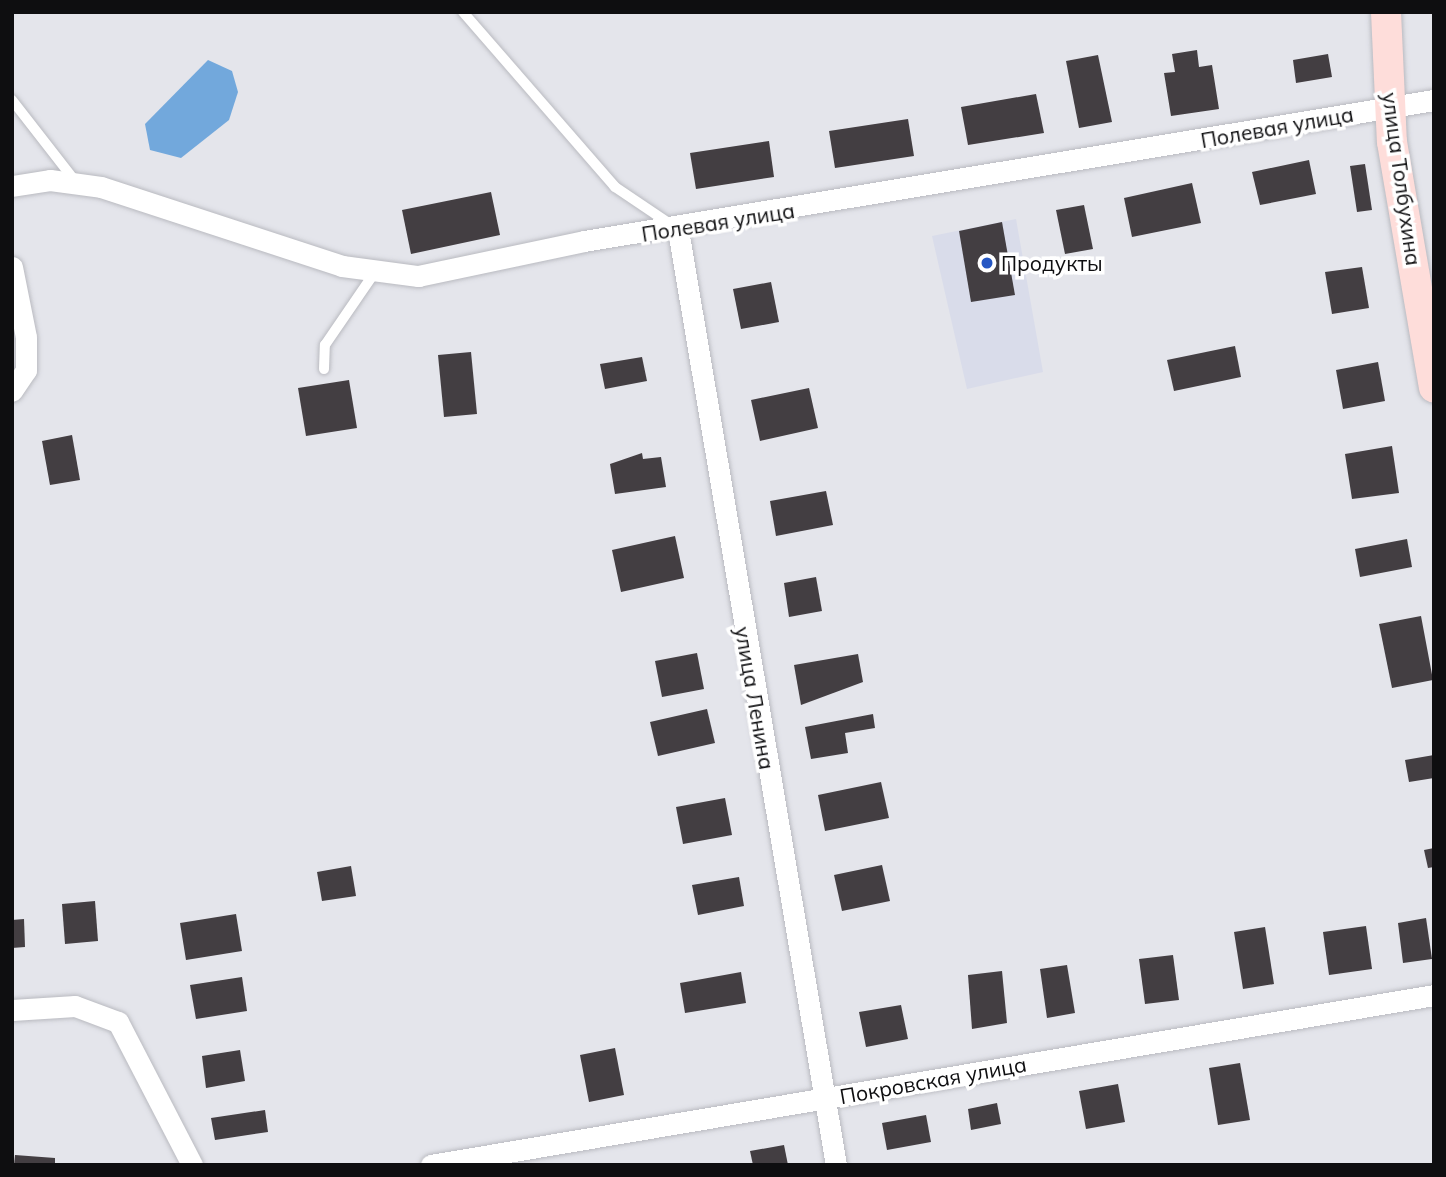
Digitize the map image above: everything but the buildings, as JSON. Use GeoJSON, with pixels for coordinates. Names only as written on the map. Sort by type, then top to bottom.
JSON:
{"type":"FeatureCollection","features":[{"type":"Feature","properties":{"kind":"main road","name":"улица Толбухина"},"geometry":{"type":"LineString","coordinates":[[1386,12],[1390,107],[1434,387]]}},
{"type":"Feature","properties":{"kind":"street","name":"Полевая улица"},"geometry":{"type":"LineString","coordinates":[[12,186],[76,183],[373,275],[418,276],[583,241],[678,230],[1434,100]]}},
{"type":"Feature","properties":{"kind":"street","name":"улица Ленина"},"geometry":{"type":"LineString","coordinates":[[678,230],[836,1165]]}},
{"type":"Feature","properties":{"kind":"street"},"geometry":{"type":"LineString","coordinates":[[12,267],[26,337],[26,370],[12,391]]}},
{"type":"Feature","properties":{"kind":"street","name":"Покровская улица"},"geometry":{"type":"LineString","coordinates":[[431,1165],[1434,995]]}},
{"type":"Feature","properties":{"kind":"street"},"geometry":{"type":"LineString","coordinates":[[12,1010],[75,1006],[118,1022],[192,1165]]}},
{"type":"Feature","properties":{"kind":"lane"},"geometry":{"type":"LineString","coordinates":[[463,12],[615,187],[678,230]]}},
{"type":"Feature","properties":{"kind":"lane"},"geometry":{"type":"LineString","coordinates":[[12,100],[76,183]]}},
{"type":"Feature","properties":{"kind":"lane"},"geometry":{"type":"LineString","coordinates":[[324,369],[325,345],[373,275]]}},
{"type":"Feature","properties":{"kind":"shaded area"},"geometry":{"type":"Polygon","coordinates":[[[1016,219],[1043,372],[967,389],[932,236],[1016,219]]]}},
{"type":"Feature","properties":{"kind":"water"},"geometry":{"type":"Polygon","coordinates":[[[208,60],[232,71],[238,92],[229,120],[181,158],[150,150],[145,124],[208,60]]]}},
{"type":"Feature","properties":{"kind":"place","name":"Продукты"},"geometry":{"type":"Point","coordinates":[987,263]}}]}
